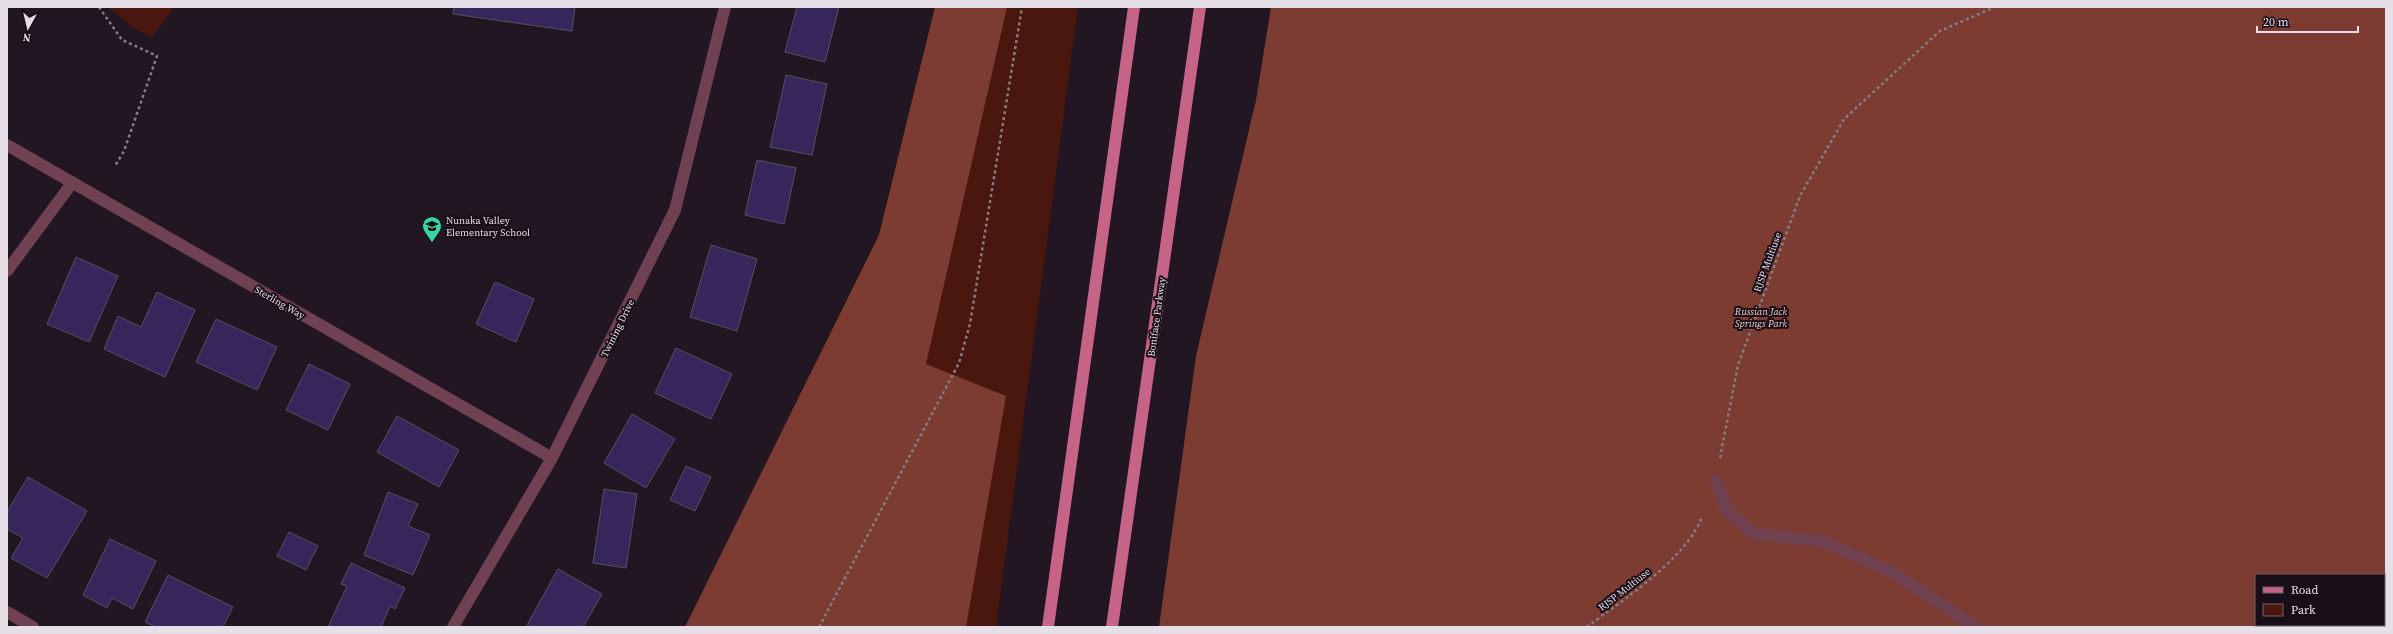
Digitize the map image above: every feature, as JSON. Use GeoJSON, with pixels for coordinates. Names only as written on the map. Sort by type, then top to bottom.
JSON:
{"type":"FeatureCollection","features":[{"type":"Feature","properties":{"kind":"main road"},"geometry":{"type":"LineString","coordinates":[[1048,627],[1134,7]]}},
{"type":"Feature","properties":{"kind":"main road","name":"Boniface Parkway"},"geometry":{"type":"LineString","coordinates":[[1112,627],[1200,7]]}},
{"type":"Feature","properties":{"kind":"street","name":"Twining Drive"},"geometry":{"type":"LineString","coordinates":[[453,627],[552,458],[675,210],[726,7]]}},
{"type":"Feature","properties":{"kind":"street","name":"Sterling Way"},"geometry":{"type":"LineString","coordinates":[[7,145],[552,458]]}},
{"type":"Feature","properties":{"kind":"street"},"geometry":{"type":"LineString","coordinates":[[7,271],[72,183]]}},
{"type":"Feature","properties":{"kind":"street"},"geometry":{"type":"LineString","coordinates":[[1716,481],[1727,511],[1755,534],[1822,541],[1892,572],[1976,627]]}},
{"type":"Feature","properties":{"kind":"street"},"geometry":{"type":"LineString","coordinates":[[7,612],[33,627]]}},
{"type":"Feature","properties":{"kind":"path"},"geometry":{"type":"LineString","coordinates":[[99,7],[122,40],[157,56],[124,151],[115,166]]}},
{"type":"Feature","properties":{"kind":"path"},"geometry":{"type":"LineString","coordinates":[[819,627],[960,363],[970,324],[1022,7]]}},
{"type":"Feature","properties":{"kind":"path","name":"RJSP Multiuse"},"geometry":{"type":"LineString","coordinates":[[1587,627],[1650,580],[1696,532],[1716,481],[1738,365],[1800,196],[1844,119],[1940,32],[1995,7]]}},
{"type":"Feature","properties":{"kind":"green space"},"geometry":{"type":"Polygon","coordinates":[[[108,7],[174,7],[152,37],[132,27],[108,7]]]}},
{"type":"Feature","properties":{"kind":"green space"},"geometry":{"type":"Polygon","coordinates":[[[935,7],[1078,7],[996,627],[685,627],[879,235],[935,7]]]}},
{"type":"Feature","properties":{"kind":"green space"},"geometry":{"type":"Polygon","coordinates":[[[935,7],[1007,7],[926,364],[1006,396],[966,627],[685,627],[879,235],[935,7]]]}},
{"type":"Feature","properties":{"kind":"green space","name":"Russian Jack Springs Park"},"geometry":{"type":"Polygon","coordinates":[[[1271,7],[2386,7],[2386,627],[1159,627],[1196,356],[1256,100],[1271,7]]]}},
{"type":"Feature","properties":{"kind":"building"},"geometry":{"type":"Polygon","coordinates":[[[454,7],[575,7],[572,31],[453,14],[454,7]]]}},
{"type":"Feature","properties":{"kind":"building"},"geometry":{"type":"Polygon","coordinates":[[[797,7],[839,7],[825,62],[785,52],[797,7]]]}},
{"type":"Feature","properties":{"kind":"building"},"geometry":{"type":"Polygon","coordinates":[[[786,75],[827,84],[812,155],[770,147],[786,75]]]}},
{"type":"Feature","properties":{"kind":"building"},"geometry":{"type":"Polygon","coordinates":[[[757,160],[796,168],[784,224],[745,215],[757,160]]]}},
{"type":"Feature","properties":{"kind":"building"},"geometry":{"type":"Polygon","coordinates":[[[711,245],[757,259],[737,331],[690,317],[711,245]]]}},
{"type":"Feature","properties":{"kind":"building"},"geometry":{"type":"Polygon","coordinates":[[[76,257],[118,276],[89,342],[47,324],[76,257]]]}},
{"type":"Feature","properties":{"kind":"building"},"geometry":{"type":"Polygon","coordinates":[[[495,282],[534,299],[516,342],[476,324],[495,282]]]}},
{"type":"Feature","properties":{"kind":"building"},"geometry":{"type":"Polygon","coordinates":[[[157,292],[195,310],[165,377],[104,349],[118,316],[141,327],[157,292]]]}},
{"type":"Feature","properties":{"kind":"building"},"geometry":{"type":"Polygon","coordinates":[[[216,319],[277,347],[257,390],[196,362],[216,319]]]}},
{"type":"Feature","properties":{"kind":"building"},"geometry":{"type":"Polygon","coordinates":[[[676,348],[732,374],[711,419],[655,393],[676,348]]]}},
{"type":"Feature","properties":{"kind":"building"},"geometry":{"type":"Polygon","coordinates":[[[309,364],[350,384],[328,430],[286,410],[309,364]]]}},
{"type":"Feature","properties":{"kind":"building"},"geometry":{"type":"Polygon","coordinates":[[[632,414],[675,439],[646,488],[604,463],[632,414]]]}},
{"type":"Feature","properties":{"kind":"building"},"geometry":{"type":"Polygon","coordinates":[[[397,416],[459,450],[439,487],[377,452],[397,416]]]}},
{"type":"Feature","properties":{"kind":"building"},"geometry":{"type":"Polygon","coordinates":[[[686,466],[711,477],[695,511],[670,500],[686,466]]]}},
{"type":"Feature","properties":{"kind":"building"},"geometry":{"type":"Polygon","coordinates":[[[28,477],[87,511],[47,578],[11,558],[23,538],[7,529],[7,512],[28,477]]]}},
{"type":"Feature","properties":{"kind":"building"},"geometry":{"type":"Polygon","coordinates":[[[604,489],[637,494],[626,568],[593,563],[604,489]]]}},
{"type":"Feature","properties":{"kind":"building"},"geometry":{"type":"Polygon","coordinates":[[[388,492],[418,504],[408,526],[430,535],[413,575],[364,555],[388,492]]]}},
{"type":"Feature","properties":{"kind":"building"},"geometry":{"type":"Polygon","coordinates":[[[289,532],[318,546],[306,570],[277,556],[289,532]]]}},
{"type":"Feature","properties":{"kind":"building"},"geometry":{"type":"Polygon","coordinates":[[[110,539],[156,561],[133,609],[112,598],[107,608],[83,595],[110,539]]]}},
{"type":"Feature","properties":{"kind":"building"},"geometry":{"type":"Polygon","coordinates":[[[351,563],[405,588],[395,609],[390,606],[381,627],[328,627],[347,586],[341,584],[351,563]]]}},
{"type":"Feature","properties":{"kind":"building"},"geometry":{"type":"Polygon","coordinates":[[[558,569],[602,594],[583,627],[531,627],[527,625],[558,569]]]}},
{"type":"Feature","properties":{"kind":"building"},"geometry":{"type":"Polygon","coordinates":[[[168,575],[233,607],[223,627],[156,627],[145,622],[168,575]]]}},
{"type":"Feature","properties":{"kind":"place","name":"Nunaka Valley Elementary School"},"geometry":{"type":"Point","coordinates":[432,243]}}]}
